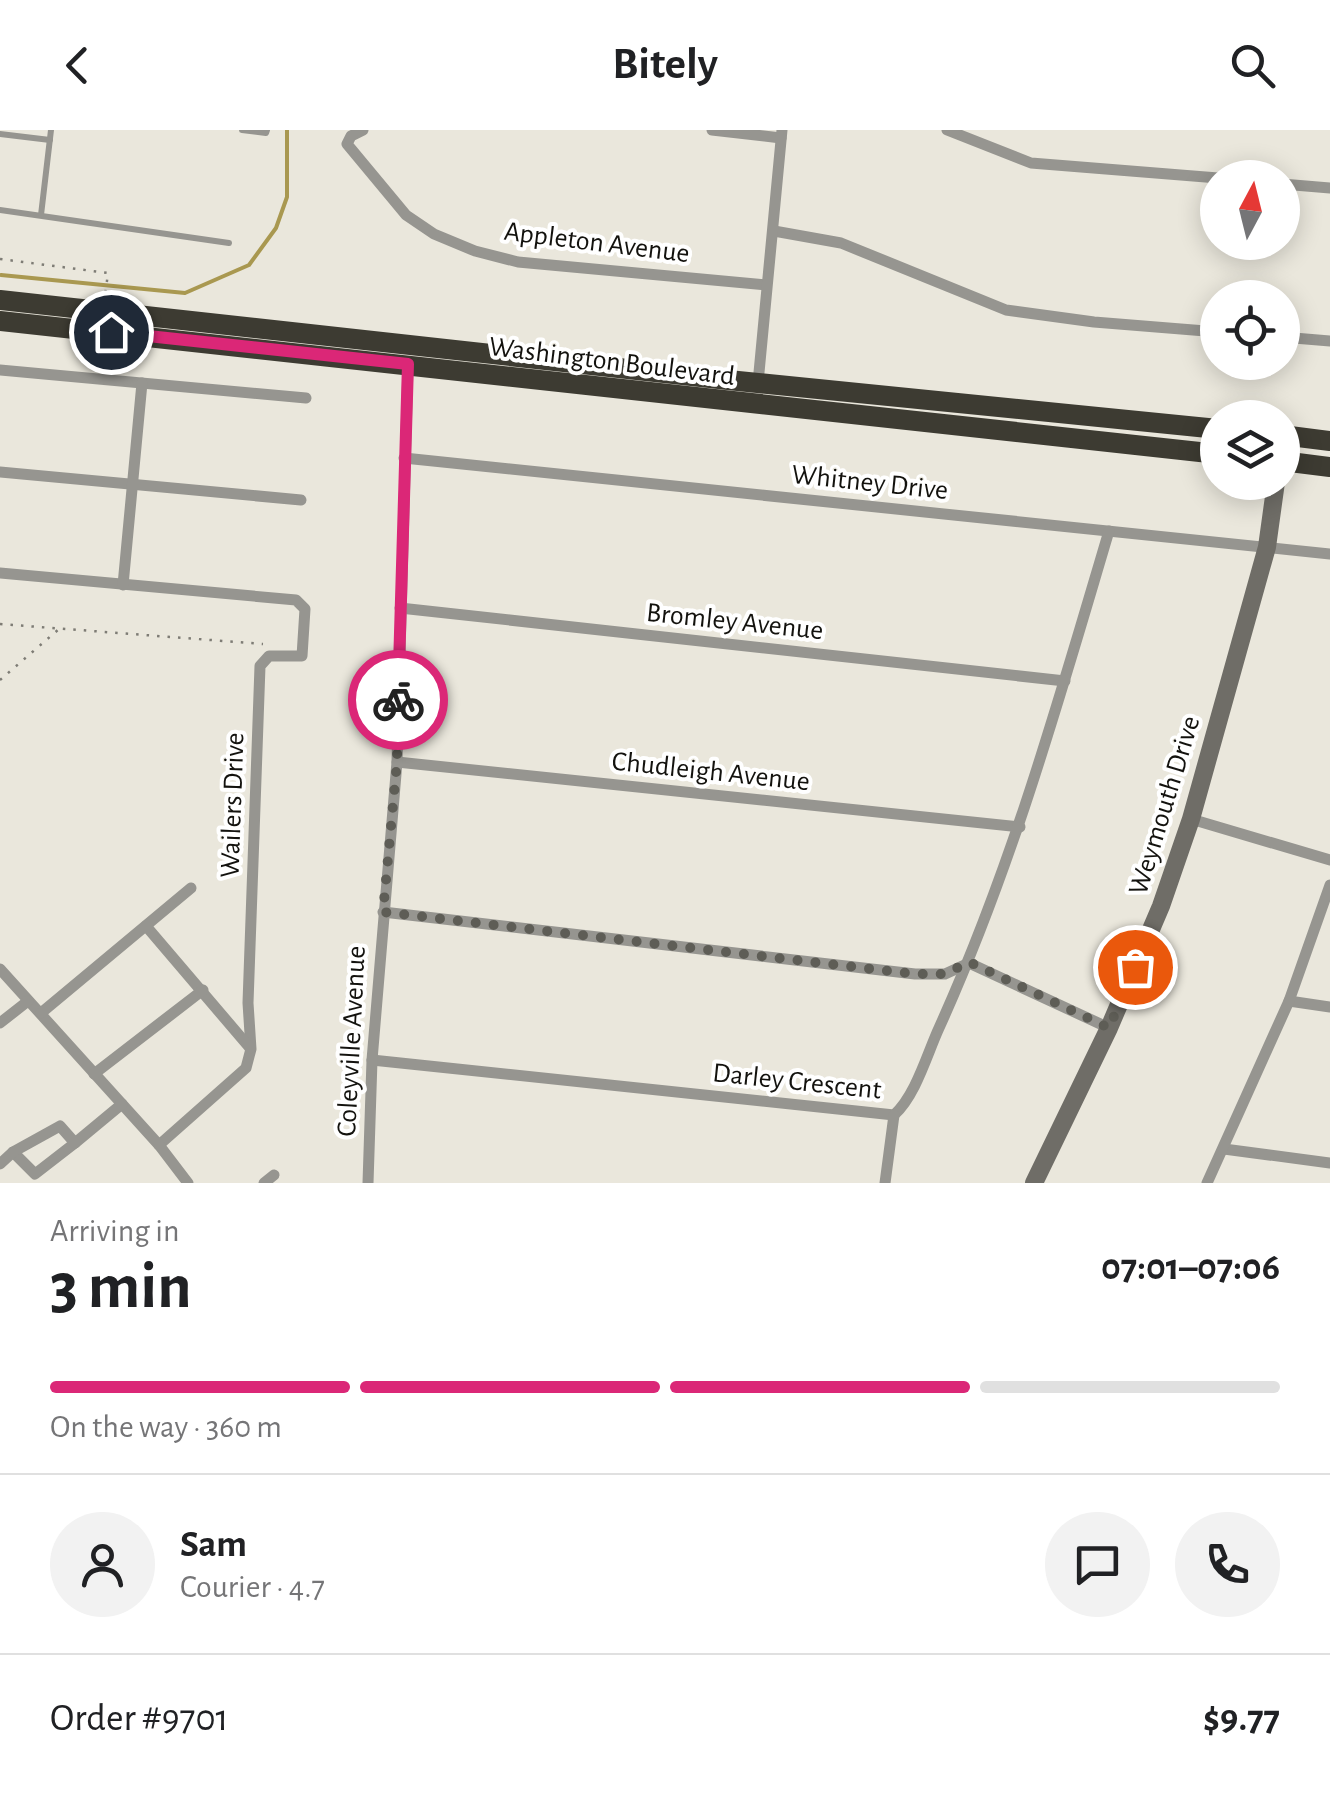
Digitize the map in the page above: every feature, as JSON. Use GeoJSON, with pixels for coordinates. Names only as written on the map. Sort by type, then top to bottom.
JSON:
{"type":"FeatureCollection","features":[{"type":"Feature","properties":{"kind":"highway","name":"Washington Boulevard"},"geometry":{"type":"LineString","coordinates":[[5,299],[758,383],[1200,427]]}},
{"type":"Feature","properties":{"kind":"highway","name":"Washington Boulevard"},"geometry":{"type":"LineString","coordinates":[[0,321],[1200,452]]}},
{"type":"Feature","properties":{"kind":"highway"},"geometry":{"type":"LineString","coordinates":[[1300,438],[1330,441]]}},
{"type":"Feature","properties":{"kind":"highway"},"geometry":{"type":"LineString","coordinates":[[1300,464],[1330,466]]}},
{"type":"Feature","properties":{"kind":"street","name":"Appleton Avenue"},"geometry":{"type":"LineString","coordinates":[[363,130],[348,140],[406,215],[434,234],[475,251],[518,262],[766,284]]}},
{"type":"Feature","properties":{"kind":"street"},"geometry":{"type":"LineString","coordinates":[[712,130],[781,134],[758,383]]}},
{"type":"Feature","properties":{"kind":"street"},"geometry":{"type":"LineString","coordinates":[[948,130],[1032,163],[1200,177]]}},
{"type":"Feature","properties":{"kind":"street"},"geometry":{"type":"LineString","coordinates":[[1300,186],[1330,188]]}},
{"type":"Feature","properties":{"kind":"street"},"geometry":{"type":"LineString","coordinates":[[774,231],[841,243],[1006,310],[1200,331]]}},
{"type":"Feature","properties":{"kind":"street"},"geometry":{"type":"LineString","coordinates":[[1300,339],[1330,341]]}},
{"type":"Feature","properties":{"kind":"street","name":"Coleyville Avenue"},"geometry":{"type":"LineString","coordinates":[[368,1183],[372,1060],[397,762],[408,364]]}},
{"type":"Feature","properties":{"kind":"street"},"geometry":{"type":"LineString","coordinates":[[0,370],[306,398]]}},
{"type":"Feature","properties":{"kind":"street"},"geometry":{"type":"LineString","coordinates":[[0,574],[123,584],[142,383]]}},
{"type":"Feature","properties":{"kind":"street","name":"Whitney Drive"},"geometry":{"type":"LineString","coordinates":[[404,458],[1330,554]]}},
{"type":"Feature","properties":{"kind":"street"},"geometry":{"type":"LineString","coordinates":[[0,472],[301,500]]}},
{"type":"Feature","properties":{"kind":"street","name":"Weymouth Drive"},"geometry":{"type":"LineString","coordinates":[[1034,1183],[1109,1028],[1162,906],[1267,548],[1274,500]]}},
{"type":"Feature","properties":{"kind":"street","name":"Darley Crescent"},"geometry":{"type":"LineString","coordinates":[[372,1060],[894,1115],[912,1086],[969,962],[1020,827],[1109,531]]}},
{"type":"Feature","properties":{"kind":"street","name":"Wailers Drive"},"geometry":{"type":"LineString","coordinates":[[123,584],[296,600],[306,612],[304,653],[298,658],[269,656],[260,666],[248,1003],[250,1049]]}},
{"type":"Feature","properties":{"kind":"street","name":"Bromley Avenue"},"geometry":{"type":"LineString","coordinates":[[400,608],[1065,681]]}},
{"type":"Feature","properties":{"kind":"street","name":"Chudleigh Avenue"},"geometry":{"type":"LineString","coordinates":[[397,762],[1020,827]]}},
{"type":"Feature","properties":{"kind":"street"},"geometry":{"type":"LineString","coordinates":[[1190,819],[1330,860]]}},
{"type":"Feature","properties":{"kind":"street"},"geometry":{"type":"LineString","coordinates":[[1206,1183],[1289,1002],[1330,885]]}},
{"type":"Feature","properties":{"kind":"street"},"geometry":{"type":"LineString","coordinates":[[41,1013],[191,888]]}},
{"type":"Feature","properties":{"kind":"street"},"geometry":{"type":"LineString","coordinates":[[383,912],[915,974],[945,974],[969,962],[1109,1028]]}},
{"type":"Feature","properties":{"kind":"street"},"geometry":{"type":"LineString","coordinates":[[146,926],[250,1049],[246,1068],[159,1145]]}},
{"type":"Feature","properties":{"kind":"street"},"geometry":{"type":"LineString","coordinates":[[0,969],[159,1145],[188,1183]]}},
{"type":"Feature","properties":{"kind":"street"},"geometry":{"type":"LineString","coordinates":[[94,1074],[203,990]]}},
{"type":"Feature","properties":{"kind":"street"},"geometry":{"type":"LineString","coordinates":[[0,1023],[28,1001]]}},
{"type":"Feature","properties":{"kind":"street"},"geometry":{"type":"LineString","coordinates":[[1289,1002],[1330,1007]]}},
{"type":"Feature","properties":{"kind":"street"},"geometry":{"type":"LineString","coordinates":[[13,1152],[35,1174],[122,1104]]}},
{"type":"Feature","properties":{"kind":"street"},"geometry":{"type":"LineString","coordinates":[[885,1183],[894,1115]]}},
{"type":"Feature","properties":{"kind":"street"},"geometry":{"type":"LineString","coordinates":[[0,1164],[13,1152],[60,1126],[75,1143]]}},
{"type":"Feature","properties":{"kind":"street"},"geometry":{"type":"LineString","coordinates":[[1224,1149],[1330,1162]]}},
{"type":"Feature","properties":{"kind":"lane"},"geometry":{"type":"LineString","coordinates":[[41,216],[51,130]]}},
{"type":"Feature","properties":{"kind":"lane"},"geometry":{"type":"LineString","coordinates":[[242,130],[266,130]]}},
{"type":"Feature","properties":{"kind":"lane"},"geometry":{"type":"LineString","coordinates":[[0,134],[50,140]]}},
{"type":"Feature","properties":{"kind":"lane"},"geometry":{"type":"LineString","coordinates":[[0,210],[229,243]]}},
{"type":"Feature","properties":{"kind":"path"},"geometry":{"type":"LineString","coordinates":[[0,259],[108,273],[106,296]]}},
{"type":"Feature","properties":{"kind":"path"},"geometry":{"type":"LineString","coordinates":[[0,624],[267,644]]}},
{"type":"Feature","properties":{"kind":"path"},"geometry":{"type":"LineString","coordinates":[[0,680],[60,629]]}},
{"type":"Feature","properties":{"kind":"waterway"},"geometry":{"type":"LineString","coordinates":[[1,275],[185,293],[249,265],[276,228],[287,197],[287,130]]}},
{"type":"Feature","properties":{"kind":"way so far"},"geometry":{"type":"LineString","coordinates":[[398,700],[397,762],[383,912],[915,974],[945,974],[969,962],[1109,1028],[1135,967]]}},
{"type":"Feature","properties":{"kind":"route"},"geometry":{"type":"LineString","coordinates":[[111,332],[408,364],[398,700]]}}]}
